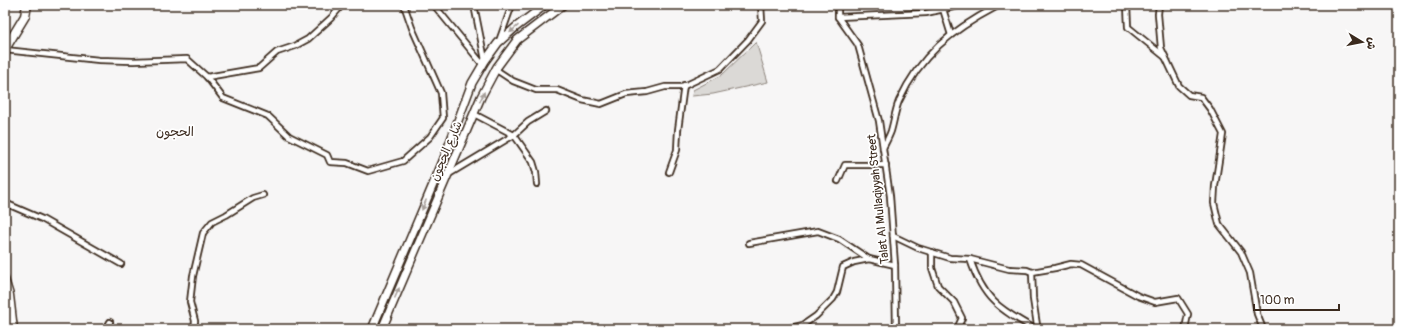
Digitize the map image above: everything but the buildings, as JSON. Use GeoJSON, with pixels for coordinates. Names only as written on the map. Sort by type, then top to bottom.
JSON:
{"type":"FeatureCollection","features":[{"type":"Feature","properties":{"kind":"highway"},"geometry":{"type":"LineString","coordinates":[[5,50],[24,16],[27,5]]}},
{"type":"Feature","properties":{"kind":"highway"},"geometry":{"type":"LineString","coordinates":[[5,306],[8,329]]}},
{"type":"Feature","properties":{"kind":"main road","name":"شارع الحجون"},"geometry":{"type":"LineString","coordinates":[[372,329],[443,161],[472,83],[498,43],[545,5]]}},
{"type":"Feature","properties":{"kind":"main road","name":"شارع الحجون"},"geometry":{"type":"LineString","coordinates":[[382,329],[474,114],[495,69],[517,40],[563,5]]}},
{"type":"Feature","properties":{"kind":"street"},"geometry":{"type":"LineString","coordinates":[[207,77],[259,68],[277,52],[295,46],[308,39],[331,18],[342,5]]}},
{"type":"Feature","properties":{"kind":"street"},"geometry":{"type":"LineString","coordinates":[[5,50],[99,60],[133,61],[187,59],[207,77],[223,98],[268,116],[289,136],[327,155],[330,162],[347,163],[368,171],[403,161],[430,138],[443,118],[441,93],[412,28],[404,5]]}},
{"type":"Feature","properties":{"kind":"street"},"geometry":{"type":"LineString","coordinates":[[474,5],[484,63]]}},
{"type":"Feature","properties":{"kind":"street"},"geometry":{"type":"LineString","coordinates":[[498,43],[512,5]]}},
{"type":"Feature","properties":{"kind":"street"},"geometry":{"type":"LineString","coordinates":[[495,69],[513,81],[536,90],[557,90],[582,100],[601,104],[626,94],[647,92],[665,87],[684,85],[720,68],[748,40],[762,21],[761,5]]}},
{"type":"Feature","properties":{"kind":"street"},"geometry":{"type":"LineString","coordinates":[[838,5],[838,17],[926,13],[962,5]]}},
{"type":"Feature","properties":{"kind":"street"},"geometry":{"type":"LineString","coordinates":[[933,5],[935,11]]}},
{"type":"Feature","properties":{"kind":"street"},"geometry":{"type":"LineString","coordinates":[[883,148],[891,132],[898,102],[924,60],[936,47],[951,35],[996,7],[995,5]]}},
{"type":"Feature","properties":{"kind":"street"},"geometry":{"type":"LineString","coordinates":[[1127,5],[1128,27],[1166,58]]}},
{"type":"Feature","properties":{"kind":"street"},"geometry":{"type":"LineString","coordinates":[[1159,5],[1158,14],[1161,48],[1179,86],[1189,94],[1200,97],[1210,108],[1223,134],[1215,186],[1214,204],[1219,224],[1241,252],[1250,273],[1257,314],[1263,329]]}},
{"type":"Feature","properties":{"kind":"street"},"geometry":{"type":"LineString","coordinates":[[435,6],[484,63]]}},
{"type":"Feature","properties":{"kind":"street"},"geometry":{"type":"LineString","coordinates":[[943,10],[951,35]]}},
{"type":"Feature","properties":{"kind":"street","name":"Talat Al Mullaqiyyah Street"},"geometry":{"type":"LineString","coordinates":[[838,17],[858,45],[880,121],[890,196],[895,265],[896,329]]}},
{"type":"Feature","properties":{"kind":"street"},"geometry":{"type":"LineString","coordinates":[[669,172],[678,150],[678,130],[684,85]]}},
{"type":"Feature","properties":{"kind":"street"},"geometry":{"type":"LineString","coordinates":[[449,174],[514,135],[528,122],[546,111]]}},
{"type":"Feature","properties":{"kind":"street"},"geometry":{"type":"LineString","coordinates":[[474,114],[514,135],[533,162],[537,184]]}},
{"type":"Feature","properties":{"kind":"street"},"geometry":{"type":"LineString","coordinates":[[838,181],[846,165],[886,165]]}},
{"type":"Feature","properties":{"kind":"street"},"geometry":{"type":"LineString","coordinates":[[194,329],[195,321],[190,302],[193,276],[203,233],[212,222],[253,198],[263,195]]}},
{"type":"Feature","properties":{"kind":"street"},"geometry":{"type":"LineString","coordinates":[[5,203],[42,219],[121,264]]}},
{"type":"Feature","properties":{"kind":"street"},"geometry":{"type":"LineString","coordinates":[[749,244],[818,231],[840,239],[869,259],[895,265]]}},
{"type":"Feature","properties":{"kind":"street"},"geometry":{"type":"LineString","coordinates":[[893,236],[918,248],[950,258],[970,259],[991,265],[1032,272],[1072,264],[1081,265],[1138,296],[1149,300],[1155,302],[1178,298],[1188,314],[1185,329]]}},
{"type":"Feature","properties":{"kind":"street"},"geometry":{"type":"LineString","coordinates":[[932,252],[932,268],[938,286],[954,302],[962,318],[957,329]]}},
{"type":"Feature","properties":{"kind":"street"},"geometry":{"type":"LineString","coordinates":[[786,329],[804,325],[816,316],[833,299],[837,292],[843,267],[854,262],[869,259]]}},
{"type":"Feature","properties":{"kind":"street"},"geometry":{"type":"LineString","coordinates":[[970,259],[975,274],[986,293],[995,304],[1014,318],[1035,329]]}},
{"type":"Feature","properties":{"kind":"street"},"geometry":{"type":"LineString","coordinates":[[1032,272],[1033,299],[1039,329]]}},
{"type":"Feature","properties":{"kind":"street"},"geometry":{"type":"LineString","coordinates":[[5,279],[10,295],[14,329]]}},
{"type":"Feature","properties":{"kind":"street"},"geometry":{"type":"LineString","coordinates":[[106,329],[110,322]]}},
{"type":"Feature","properties":{"kind":"shaded area"},"geometry":{"type":"Polygon","coordinates":[[[756,42],[768,82],[713,94],[692,96],[693,90],[722,75],[756,42]]]}},
{"type":"Feature","properties":{"kind":"district","name":"الحجون"},"geometry":{"type":"Point","coordinates":[175,131]}}]}
